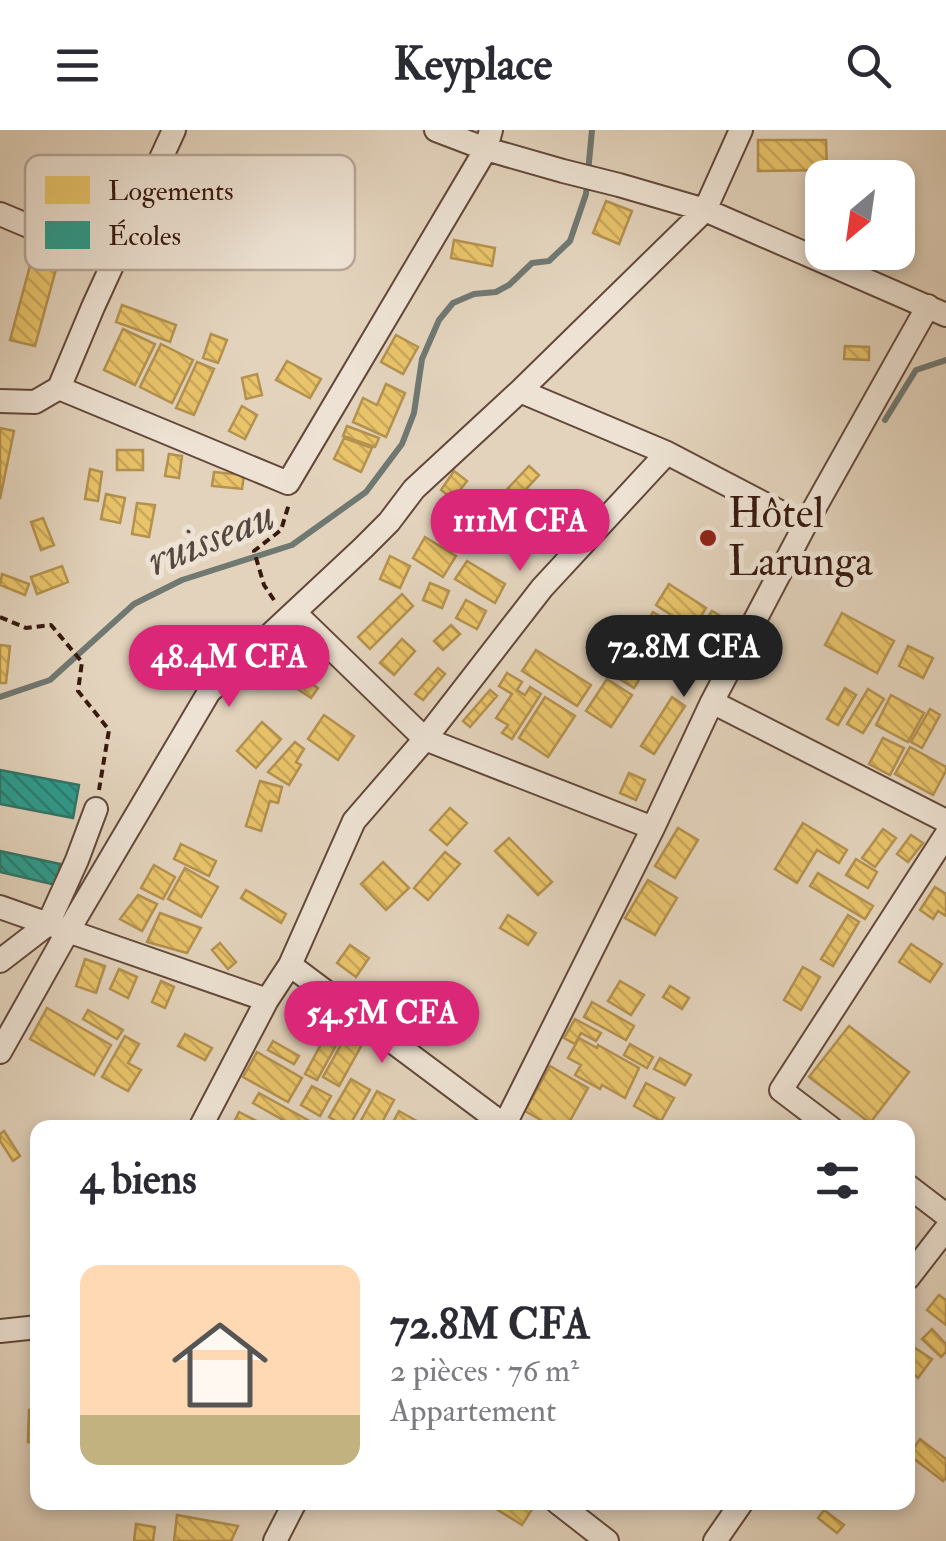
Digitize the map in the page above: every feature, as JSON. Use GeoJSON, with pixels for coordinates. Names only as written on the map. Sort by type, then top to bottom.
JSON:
{"type":"FeatureCollection","features":[{"type":"Feature","properties":{"kind":"street"},"geometry":{"type":"LineString","coordinates":[[163,155],[174,130]]}},
{"type":"Feature","properties":{"kind":"street"},"geometry":{"type":"LineString","coordinates":[[436,130],[488,139],[562,171],[705,210],[937,311],[805,524],[712,702],[509,1120]]}},
{"type":"Feature","properties":{"kind":"street"},"geometry":{"type":"LineString","coordinates":[[0,1052],[9,1022],[58,928],[209,692],[389,522],[414,489],[705,210],[741,130]]}},
{"type":"Feature","properties":{"kind":"street"},"geometry":{"type":"LineString","coordinates":[[59,388],[288,482],[488,139]]}},
{"type":"Feature","properties":{"kind":"street"},"geometry":{"type":"LineString","coordinates":[[0,214],[25,225]]}},
{"type":"Feature","properties":{"kind":"street"},"geometry":{"type":"LineString","coordinates":[[0,401],[35,402],[59,388],[111,270]]}},
{"type":"Feature","properties":{"kind":"street"},"geometry":{"type":"LineString","coordinates":[[520,390],[667,453],[805,524]]}},
{"type":"Feature","properties":{"kind":"street"},"geometry":{"type":"LineString","coordinates":[[204,1120],[267,1000],[290,965],[354,821],[425,740],[542,588],[667,453]]}},
{"type":"Feature","properties":{"kind":"street"},"geometry":{"type":"LineString","coordinates":[[296,612],[425,740],[652,828]]}},
{"type":"Feature","properties":{"kind":"street"},"geometry":{"type":"LineString","coordinates":[[712,702],[946,822]]}},
{"type":"Feature","properties":{"kind":"street"},"geometry":{"type":"LineString","coordinates":[[0,960],[58,928],[96,809]]}},
{"type":"Feature","properties":{"kind":"street"},"geometry":{"type":"LineString","coordinates":[[820,1120],[781,1090],[946,835]]}},
{"type":"Feature","properties":{"kind":"street"},"geometry":{"type":"LineString","coordinates":[[0,907],[267,1000]]}},
{"type":"Feature","properties":{"kind":"street"},"geometry":{"type":"LineString","coordinates":[[290,965],[497,1120]]}},
{"type":"Feature","properties":{"kind":"street"},"geometry":{"type":"LineString","coordinates":[[915,1191],[946,1215]]}},
{"type":"Feature","properties":{"kind":"street"},"geometry":{"type":"LineString","coordinates":[[915,1269],[946,1229]]}},
{"type":"Feature","properties":{"kind":"street"},"geometry":{"type":"LineString","coordinates":[[0,1332],[30,1329]]}},
{"type":"Feature","properties":{"kind":"street"},"geometry":{"type":"LineString","coordinates":[[274,1541],[291,1510]]}},
{"type":"Feature","properties":{"kind":"street"},"geometry":{"type":"LineString","coordinates":[[567,1510],[607,1541]]}},
{"type":"Feature","properties":{"kind":"street"},"geometry":{"type":"LineString","coordinates":[[715,1541],[736,1510]]}},
{"type":"Feature","properties":{"kind":"path"},"geometry":{"type":"LineString","coordinates":[[288,482],[289,506],[281,530],[254,552],[254,557],[271,597],[280,606],[296,612]]}},
{"type":"Feature","properties":{"kind":"path"},"geometry":{"type":"LineString","coordinates":[[0,617],[26,628],[51,625],[82,662],[78,691],[108,730],[96,809]]}},
{"type":"Feature","properties":{"kind":"building: Logements"},"geometry":{"type":"Polygon","coordinates":[[[758,140],[826,140],[827,160],[805,160],[805,170],[758,171],[758,140]]]}},
{"type":"Feature","properties":{"kind":"building: Logements"},"geometry":{"type":"Polygon","coordinates":[[[606,201],[632,211],[619,244],[593,233],[606,201]]]}},
{"type":"Feature","properties":{"kind":"building: Logements"},"geometry":{"type":"Polygon","coordinates":[[[454,240],[495,248],[492,266],[451,258],[454,240]]]}},
{"type":"Feature","properties":{"kind":"building: Logements"},"geometry":{"type":"Polygon","coordinates":[[[29,270],[56,270],[35,346],[10,340],[29,270]]]}},
{"type":"Feature","properties":{"kind":"building: Logements"},"geometry":{"type":"Polygon","coordinates":[[[122,305],[176,325],[170,342],[116,322],[122,305]]]}},
{"type":"Feature","properties":{"kind":"building: Logements"},"geometry":{"type":"Polygon","coordinates":[[[123,329],[155,344],[135,385],[104,370],[123,329]]]}},
{"type":"Feature","properties":{"kind":"building: Logements"},"geometry":{"type":"Polygon","coordinates":[[[211,334],[227,340],[218,363],[203,358],[211,334]]]}},
{"type":"Feature","properties":{"kind":"building: Logements"},"geometry":{"type":"Polygon","coordinates":[[[396,335],[418,347],[403,374],[381,362],[396,335]]]}},
{"type":"Feature","properties":{"kind":"building: Logements"},"geometry":{"type":"Polygon","coordinates":[[[161,344],[193,360],[172,403],[140,387],[161,344]]]}},
{"type":"Feature","properties":{"kind":"building: Logements"},"geometry":{"type":"Polygon","coordinates":[[[845,346],[869,347],[869,360],[844,359],[845,346]]]}},
{"type":"Feature","properties":{"kind":"building: Logements"},"geometry":{"type":"Polygon","coordinates":[[[287,361],[321,379],[310,398],[276,380],[287,361]]]}},
{"type":"Feature","properties":{"kind":"building: Logements"},"geometry":{"type":"Polygon","coordinates":[[[197,362],[214,369],[194,415],[176,408],[197,362]]]}},
{"type":"Feature","properties":{"kind":"building: Logements"},"geometry":{"type":"Polygon","coordinates":[[[257,374],[262,395],[246,399],[242,378],[257,374]]]}},
{"type":"Feature","properties":{"kind":"building: Logements"},"geometry":{"type":"Polygon","coordinates":[[[386,384],[405,393],[386,437],[353,422],[363,398],[377,405],[386,384]]]}},
{"type":"Feature","properties":{"kind":"building: Logements"},"geometry":{"type":"Polygon","coordinates":[[[242,406],[257,415],[245,439],[229,431],[242,406]]]}},
{"type":"Feature","properties":{"kind":"building: Logements"},"geometry":{"type":"Polygon","coordinates":[[[347,426],[379,438],[375,447],[343,436],[347,426]]]}},
{"type":"Feature","properties":{"kind":"building: Logements"},"geometry":{"type":"Polygon","coordinates":[[[0,428],[14,431],[0,499],[0,428]]]}},
{"type":"Feature","properties":{"kind":"building: Logements"},"geometry":{"type":"Polygon","coordinates":[[[344,438],[372,448],[361,472],[334,459],[344,438]]]}},
{"type":"Feature","properties":{"kind":"building: Logements"},"geometry":{"type":"Polygon","coordinates":[[[117,450],[143,450],[143,470],[117,470],[117,450]]]}},
{"type":"Feature","properties":{"kind":"building: Logements"},"geometry":{"type":"Polygon","coordinates":[[[169,454],[182,456],[179,478],[165,476],[169,454]]]}},
{"type":"Feature","properties":{"kind":"building: Logements"},"geometry":{"type":"Polygon","coordinates":[[[529,466],[539,475],[505,512],[495,502],[529,466]]]}},
{"type":"Feature","properties":{"kind":"building: Logements"},"geometry":{"type":"Polygon","coordinates":[[[90,469],[102,472],[98,501],[85,499],[90,469]]]}},
{"type":"Feature","properties":{"kind":"building: Logements"},"geometry":{"type":"Polygon","coordinates":[[[454,471],[467,481],[453,499],[441,490],[454,471]]]}},
{"type":"Feature","properties":{"kind":"building: Logements"},"geometry":{"type":"Polygon","coordinates":[[[214,472],[244,475],[242,489],[212,486],[214,472]]]}},
{"type":"Feature","properties":{"kind":"building: Logements"},"geometry":{"type":"Polygon","coordinates":[[[106,494],[125,498],[120,523],[101,519],[106,494]]]}},
{"type":"Feature","properties":{"kind":"building: Logements"},"geometry":{"type":"Polygon","coordinates":[[[137,503],[155,505],[149,537],[132,534],[137,503]]]}},
{"type":"Feature","properties":{"kind":"building: Logements"},"geometry":{"type":"Polygon","coordinates":[[[447,511],[476,528],[464,548],[436,531],[447,511]]]}},
{"type":"Feature","properties":{"kind":"building: Logements"},"geometry":{"type":"Polygon","coordinates":[[[43,518],[54,545],[41,550],[31,522],[43,518]]]}},
{"type":"Feature","properties":{"kind":"building: Logements"},"geometry":{"type":"Polygon","coordinates":[[[425,537],[456,556],[443,577],[413,558],[425,537]]]}},
{"type":"Feature","properties":{"kind":"building: Logements"},"geometry":{"type":"Polygon","coordinates":[[[390,556],[410,566],[400,588],[380,579],[390,556]]]}},
{"type":"Feature","properties":{"kind":"building: Logements"},"geometry":{"type":"Polygon","coordinates":[[[467,561],[505,584],[495,603],[455,579],[467,561]]]}},
{"type":"Feature","properties":{"kind":"building: Logements"},"geometry":{"type":"Polygon","coordinates":[[[62,566],[68,582],[37,594],[31,577],[62,566]]]}},
{"type":"Feature","properties":{"kind":"building: Logements"},"geometry":{"type":"Polygon","coordinates":[[[2,574],[29,584],[25,595],[0,585],[2,574]]]}},
{"type":"Feature","properties":{"kind":"building: Logements"},"geometry":{"type":"Polygon","coordinates":[[[430,583],[449,591],[442,608],[423,600],[430,583]]]}},
{"type":"Feature","properties":{"kind":"building: Logements"},"geometry":{"type":"Polygon","coordinates":[[[669,584],[706,608],[693,629],[656,605],[669,584]]]}},
{"type":"Feature","properties":{"kind":"building: Logements"},"geometry":{"type":"Polygon","coordinates":[[[402,594],[413,606],[370,649],[358,637],[402,594]]]}},
{"type":"Feature","properties":{"kind":"building: Logements"},"geometry":{"type":"Polygon","coordinates":[[[466,600],[486,611],[477,629],[456,618],[466,600]]]}},
{"type":"Feature","properties":{"kind":"building: Logements"},"geometry":{"type":"Polygon","coordinates":[[[712,611],[729,621],[717,640],[700,629],[712,611]]]}},
{"type":"Feature","properties":{"kind":"building: Logements"},"geometry":{"type":"Polygon","coordinates":[[[653,612],[681,629],[669,647],[642,630],[653,612]]]}},
{"type":"Feature","properties":{"kind":"building: Logements"},"geometry":{"type":"Polygon","coordinates":[[[842,613],[894,641],[877,673],[825,645],[842,613]]]}},
{"type":"Feature","properties":{"kind":"building: Logements"},"geometry":{"type":"Polygon","coordinates":[[[451,625],[460,634],[443,650],[434,641],[451,625]]]}},
{"type":"Feature","properties":{"kind":"building: Logements"},"geometry":{"type":"Polygon","coordinates":[[[688,631],[710,645],[696,667],[674,653],[688,631]]]}},
{"type":"Feature","properties":{"kind":"building: Logements"},"geometry":{"type":"Polygon","coordinates":[[[634,636],[657,651],[634,688],[610,673],[634,636]]]}},
{"type":"Feature","properties":{"kind":"building: Logements"},"geometry":{"type":"Polygon","coordinates":[[[402,639],[415,651],[394,675],[380,663],[402,639]]]}},
{"type":"Feature","properties":{"kind":"building: Logements"},"geometry":{"type":"Polygon","coordinates":[[[0,645],[10,646],[6,683],[0,683],[0,645]]]}},
{"type":"Feature","properties":{"kind":"building: Logements"},"geometry":{"type":"Polygon","coordinates":[[[908,646],[933,658],[923,678],[899,666],[908,646]]]}},
{"type":"Feature","properties":{"kind":"building: Logements"},"geometry":{"type":"Polygon","coordinates":[[[536,650],[591,685],[577,706],[522,671],[536,650]]]}},
{"type":"Feature","properties":{"kind":"building: Logements"},"geometry":{"type":"Polygon","coordinates":[[[438,668],[445,674],[423,700],[415,694],[438,668]]]}},
{"type":"Feature","properties":{"kind":"building: Logements"},"geometry":{"type":"Polygon","coordinates":[[[507,673],[522,682],[517,690],[525,695],[530,687],[541,694],[512,739],[502,733],[508,725],[496,718],[512,694],[499,686],[507,673]]]}},
{"type":"Feature","properties":{"kind":"building: Logements"},"geometry":{"type":"Polygon","coordinates":[[[297,674],[318,688],[311,698],[290,684],[297,674]]]}},
{"type":"Feature","properties":{"kind":"building: Logements"},"geometry":{"type":"Polygon","coordinates":[[[607,679],[632,695],[611,727],[586,711],[607,679]]]}},
{"type":"Feature","properties":{"kind":"building: Logements"},"geometry":{"type":"Polygon","coordinates":[[[845,688],[856,695],[838,725],[827,719],[845,688]]]}},
{"type":"Feature","properties":{"kind":"building: Logements"},"geometry":{"type":"Polygon","coordinates":[[[868,689],[884,699],[863,733],[847,724],[868,689]]]}},
{"type":"Feature","properties":{"kind":"building: Logements"},"geometry":{"type":"Polygon","coordinates":[[[490,690],[497,696],[470,727],[463,721],[490,690]]]}},
{"type":"Feature","properties":{"kind":"building: Logements"},"geometry":{"type":"Polygon","coordinates":[[[891,695],[924,713],[908,742],[876,725],[891,695]]]}},
{"type":"Feature","properties":{"kind":"building: Logements"},"geometry":{"type":"Polygon","coordinates":[[[545,697],[575,716],[548,757],[519,738],[545,697]]]}},
{"type":"Feature","properties":{"kind":"building: Logements"},"geometry":{"type":"Polygon","coordinates":[[[672,697],[685,706],[654,754],[641,746],[672,697]]]}},
{"type":"Feature","properties":{"kind":"building: Logements"},"geometry":{"type":"Polygon","coordinates":[[[930,709],[940,715],[922,748],[911,742],[930,709]]]}},
{"type":"Feature","properties":{"kind":"building: Logements"},"geometry":{"type":"Polygon","coordinates":[[[324,715],[354,736],[338,760],[308,739],[324,715]]]}},
{"type":"Feature","properties":{"kind":"building: Logements"},"geometry":{"type":"Polygon","coordinates":[[[262,722],[281,739],[256,768],[237,751],[262,722]]]}},
{"type":"Feature","properties":{"kind":"building: Logements"},"geometry":{"type":"Polygon","coordinates":[[[883,738],[904,748],[890,775],[869,764],[883,738]]]}},
{"type":"Feature","properties":{"kind":"building: Logements"},"geometry":{"type":"Polygon","coordinates":[[[295,742],[304,749],[296,762],[301,765],[289,785],[268,772],[295,742]]]}},
{"type":"Feature","properties":{"kind":"building: Logements"},"geometry":{"type":"Polygon","coordinates":[[[910,747],[946,767],[933,795],[895,774],[910,747]]]}},
{"type":"Feature","properties":{"kind":"building: Logements"},"geometry":{"type":"Polygon","coordinates":[[[629,773],[645,780],[636,800],[620,793],[629,773]]]}},
{"type":"Feature","properties":{"kind":"building: Logements"},"geometry":{"type":"Polygon","coordinates":[[[260,781],[282,787],[278,803],[270,801],[261,831],[246,826],[260,781]]]}},
{"type":"Feature","properties":{"kind":"building: Logements"},"geometry":{"type":"Polygon","coordinates":[[[450,808],[467,823],[447,845],[430,830],[450,808]]]}},
{"type":"Feature","properties":{"kind":"building: Logements"},"geometry":{"type":"Polygon","coordinates":[[[803,823],[847,850],[839,863],[817,850],[797,883],[775,869],[803,823]]]}},
{"type":"Feature","properties":{"kind":"building: Logements"},"geometry":{"type":"Polygon","coordinates":[[[678,828],[698,840],[675,878],[655,866],[678,828]]]}},
{"type":"Feature","properties":{"kind":"building: Logements"},"geometry":{"type":"Polygon","coordinates":[[[883,829],[896,838],[875,867],[862,858],[883,829]]]}},
{"type":"Feature","properties":{"kind":"building: Logements"},"geometry":{"type":"Polygon","coordinates":[[[911,835],[923,843],[908,862],[897,854],[911,835]]]}},
{"type":"Feature","properties":{"kind":"building: Logements"},"geometry":{"type":"Polygon","coordinates":[[[509,838],[552,882],[538,895],[495,851],[509,838]]]}},
{"type":"Feature","properties":{"kind":"building: Logements"},"geometry":{"type":"Polygon","coordinates":[[[181,844],[216,861],[209,876],[174,859],[181,844]]]}},
{"type":"Feature","properties":{"kind":"building: Logements"},"geometry":{"type":"Polygon","coordinates":[[[445,852],[460,864],[428,900],[414,888],[445,852]]]}},
{"type":"Feature","properties":{"kind":"building: Logements"},"geometry":{"type":"Polygon","coordinates":[[[856,859],[877,872],[868,888],[846,875],[856,859]]]}},
{"type":"Feature","properties":{"kind":"building: Logements"},"geometry":{"type":"Polygon","coordinates":[[[383,862],[409,888],[386,910],[361,884],[383,862]]]}},
{"type":"Feature","properties":{"kind":"building: Logements"},"geometry":{"type":"Polygon","coordinates":[[[154,865],[175,877],[163,899],[141,888],[154,865]]]}},
{"type":"Feature","properties":{"kind":"building: Logements"},"geometry":{"type":"Polygon","coordinates":[[[185,868],[218,887],[201,917],[168,899],[185,868]]]}},
{"type":"Feature","properties":{"kind":"building: Logements"},"geometry":{"type":"Polygon","coordinates":[[[818,873],[873,906],[865,919],[810,886],[818,873]]]}},
{"type":"Feature","properties":{"kind":"building: Logements"},"geometry":{"type":"Polygon","coordinates":[[[648,880],[677,898],[655,935],[625,918],[648,880]]]}},
{"type":"Feature","properties":{"kind":"building: Logements"},"geometry":{"type":"Polygon","coordinates":[[[935,887],[946,894],[946,916],[938,911],[933,919],[920,910],[935,887]]]}},
{"type":"Feature","properties":{"kind":"building: Logements"},"geometry":{"type":"Polygon","coordinates":[[[246,890],[286,914],[281,923],[241,898],[246,890]]]}},
{"type":"Feature","properties":{"kind":"building: Logements"},"geometry":{"type":"Polygon","coordinates":[[[138,895],[157,904],[142,931],[120,919],[138,895]]]}},
{"type":"Feature","properties":{"kind":"building: Logements"},"geometry":{"type":"Polygon","coordinates":[[[160,913],[201,928],[187,953],[147,942],[160,913]]]}},
{"type":"Feature","properties":{"kind":"building: Logements"},"geometry":{"type":"Polygon","coordinates":[[[508,915],[536,933],[528,945],[500,928],[508,915]]]}},
{"type":"Feature","properties":{"kind":"building: Logements"},"geometry":{"type":"Polygon","coordinates":[[[848,915],[859,922],[833,966],[821,959],[848,915]]]}},
{"type":"Feature","properties":{"kind":"building: Logements"},"geometry":{"type":"Polygon","coordinates":[[[220,943],[236,962],[228,969],[212,950],[220,943]]]}},
{"type":"Feature","properties":{"kind":"building: Logements"},"geometry":{"type":"Polygon","coordinates":[[[911,944],[942,964],[930,982],[899,962],[911,944]]]}},
{"type":"Feature","properties":{"kind":"building: Logements"},"geometry":{"type":"Polygon","coordinates":[[[350,945],[369,958],[356,977],[337,963],[350,945]]]}},
{"type":"Feature","properties":{"kind":"building: Logements"},"geometry":{"type":"Polygon","coordinates":[[[85,959],[105,966],[96,993],[76,986],[85,959]]]}},
{"type":"Feature","properties":{"kind":"building: Logements"},"geometry":{"type":"Polygon","coordinates":[[[803,967],[820,977],[801,1010],[784,1000],[803,967]]]}},
{"type":"Feature","properties":{"kind":"building: Logements"},"geometry":{"type":"Polygon","coordinates":[[[119,969],[137,977],[128,998],[110,989],[119,969]]]}},
{"type":"Feature","properties":{"kind":"building: Logements"},"geometry":{"type":"Polygon","coordinates":[[[161,981],[174,987],[165,1008],[152,1002],[161,981]]]}},
{"type":"Feature","properties":{"kind":"building: Logements"},"geometry":{"type":"Polygon","coordinates":[[[620,981],[644,995],[631,1015],[608,1001],[620,981]]]}},
{"type":"Feature","properties":{"kind":"building: Logements"},"geometry":{"type":"Polygon","coordinates":[[[670,986],[689,998],[682,1009],[663,997],[670,986]]]}},
{"type":"Feature","properties":{"kind":"building: Logements"},"geometry":{"type":"Polygon","coordinates":[[[592,1002],[634,1026],[626,1040],[584,1017],[592,1002]]]}},
{"type":"Feature","properties":{"kind":"building: Logements"},"geometry":{"type":"Polygon","coordinates":[[[47,1008],[111,1045],[94,1075],[30,1039],[47,1008]]]}},
{"type":"Feature","properties":{"kind":"building: Logements"},"geometry":{"type":"Polygon","coordinates":[[[88,1010],[123,1030],[117,1039],[83,1019],[88,1010]]]}},
{"type":"Feature","properties":{"kind":"building: Logements"},"geometry":{"type":"Polygon","coordinates":[[[575,1019],[601,1033],[596,1041],[581,1033],[575,1044],[564,1038],[575,1019]]]}},
{"type":"Feature","properties":{"kind":"building: Logements"},"geometry":{"type":"Polygon","coordinates":[[[332,1024],[344,1031],[317,1080],[305,1074],[332,1024]]]}},
{"type":"Feature","properties":{"kind":"building: Logements"},"geometry":{"type":"Polygon","coordinates":[[[849,1026],[909,1072],[872,1120],[866,1120],[809,1077],[849,1026]]]}},
{"type":"Feature","properties":{"kind":"building: Logements"},"geometry":{"type":"Polygon","coordinates":[[[348,1032],[364,1041],[339,1086],[323,1077],[348,1032]]]}},
{"type":"Feature","properties":{"kind":"building: Logements"},"geometry":{"type":"Polygon","coordinates":[[[185,1034],[212,1048],[205,1060],[178,1046],[185,1034]]]}},
{"type":"Feature","properties":{"kind":"building: Logements"},"geometry":{"type":"Polygon","coordinates":[[[125,1036],[139,1044],[128,1063],[141,1070],[128,1091],[102,1077],[125,1036]]]}},
{"type":"Feature","properties":{"kind":"building: Logements"},"geometry":{"type":"Polygon","coordinates":[[[579,1038],[639,1068],[625,1098],[575,1075],[581,1065],[568,1058],[579,1038]]]}},
{"type":"Feature","properties":{"kind":"building: Logements"},"geometry":{"type":"Polygon","coordinates":[[[273,1041],[299,1056],[294,1064],[268,1050],[273,1041]]]}},
{"type":"Feature","properties":{"kind":"building: Logements"},"geometry":{"type":"Polygon","coordinates":[[[630,1044],[653,1057],[647,1068],[624,1055],[630,1044]]]}},
{"type":"Feature","properties":{"kind":"building: Logements"},"geometry":{"type":"Polygon","coordinates":[[[257,1052],[302,1078],[288,1102],[243,1077],[257,1052]]]}},
{"type":"Feature","properties":{"kind":"building: Logements"},"geometry":{"type":"Polygon","coordinates":[[[660,1058],[691,1075],[685,1085],[654,1069],[660,1058]]]}},
{"type":"Feature","properties":{"kind":"building: Logements"},"geometry":{"type":"Polygon","coordinates":[[[550,1066],[588,1088],[570,1120],[541,1120],[525,1111],[550,1066]]]}},
{"type":"Feature","properties":{"kind":"building: Logements"},"geometry":{"type":"Polygon","coordinates":[[[351,1079],[370,1090],[353,1120],[329,1117],[351,1079]]]}},
{"type":"Feature","properties":{"kind":"building: Logements"},"geometry":{"type":"Polygon","coordinates":[[[646,1083],[674,1098],[662,1120],[634,1106],[646,1083]]]}},
{"type":"Feature","properties":{"kind":"building: Logements"},"geometry":{"type":"Polygon","coordinates":[[[312,1086],[331,1096],[320,1116],[301,1105],[312,1086]]]}},
{"type":"Feature","properties":{"kind":"building: Logements"},"geometry":{"type":"Polygon","coordinates":[[[377,1091],[394,1100],[383,1120],[361,1120],[377,1091]]]}},
{"type":"Feature","properties":{"kind":"building: Logements"},"geometry":{"type":"Polygon","coordinates":[[[259,1093],[308,1120],[283,1120],[253,1103],[259,1093]]]}},
{"type":"Feature","properties":{"kind":"building: Logements"},"geometry":{"type":"Polygon","coordinates":[[[399,1111],[415,1120],[394,1120],[399,1111]]]}},
{"type":"Feature","properties":{"kind":"building: Logements"},"geometry":{"type":"Polygon","coordinates":[[[239,1112],[254,1120],[235,1120],[239,1112]]]}},
{"type":"Feature","properties":{"kind":"building: Logements"},"geometry":{"type":"Polygon","coordinates":[[[4,1131],[20,1156],[13,1161],[0,1141],[4,1131]]]}},
{"type":"Feature","properties":{"kind":"building: Logements"},"geometry":{"type":"Polygon","coordinates":[[[939,1295],[946,1300],[946,1325],[927,1310],[939,1295]]]}},
{"type":"Feature","properties":{"kind":"building: Logements"},"geometry":{"type":"Polygon","coordinates":[[[932,1329],[946,1344],[941,1357],[922,1339],[932,1329]]]}},
{"type":"Feature","properties":{"kind":"building: Logements"},"geometry":{"type":"Polygon","coordinates":[[[915,1348],[932,1359],[918,1378],[915,1376],[915,1348]]]}},
{"type":"Feature","properties":{"kind":"building: Logements"},"geometry":{"type":"Polygon","coordinates":[[[920,1439],[946,1459],[943,1481],[915,1460],[915,1446],[920,1439]]]}},
{"type":"Feature","properties":{"kind":"building: Logements"},"geometry":{"type":"Polygon","coordinates":[[[498,1510],[532,1510],[522,1525],[498,1510]]]}},
{"type":"Feature","properties":{"kind":"building: Logements"},"geometry":{"type":"Polygon","coordinates":[[[824,1510],[844,1525],[837,1533],[818,1518],[824,1510]]]}},
{"type":"Feature","properties":{"kind":"building: Logements"},"geometry":{"type":"Polygon","coordinates":[[[177,1515],[238,1526],[231,1541],[174,1541],[177,1515]]]}},
{"type":"Feature","properties":{"kind":"building: Logements"},"geometry":{"type":"Polygon","coordinates":[[[136,1524],[155,1527],[153,1541],[134,1541],[136,1524]]]}},
{"type":"Feature","properties":{"kind":"building: Écoles"},"geometry":{"type":"Polygon","coordinates":[[[0,770],[79,785],[73,818],[0,804],[0,770]]]}},
{"type":"Feature","properties":{"kind":"building: Écoles"},"geometry":{"type":"Polygon","coordinates":[[[0,851],[60,864],[56,885],[0,872],[0,851]]]}},
{"type":"Feature","properties":{"kind":"waterway","name":"ruisseau"},"geometry":{"type":"LineString","coordinates":[[0,697],[50,680],[134,604],[182,580],[292,545],[366,492],[402,444],[414,413],[422,359],[439,320],[453,303],[474,294],[496,292],[532,263],[549,261],[570,241],[586,194],[592,130]]}},
{"type":"Feature","properties":{"kind":"waterway","name":"ruisseau"},"geometry":{"type":"LineString","coordinates":[[885,420],[916,370],[946,360]]}},
{"type":"Feature","properties":{"kind":"place","name":"Hôtel Larunga"},"geometry":{"type":"Point","coordinates":[708,538]}}]}
